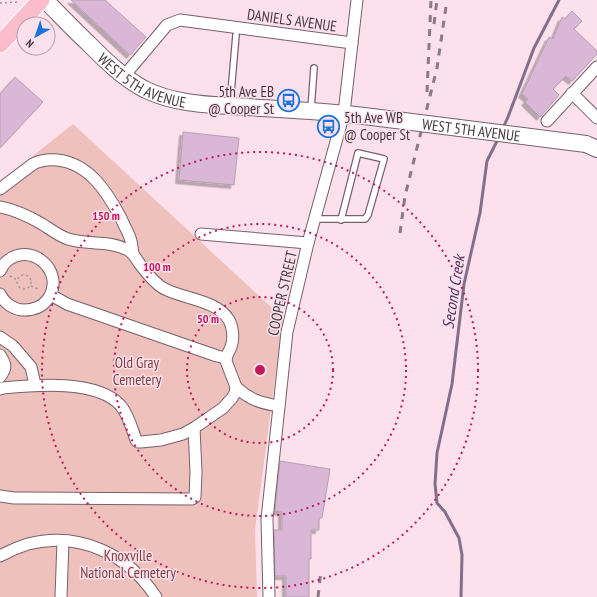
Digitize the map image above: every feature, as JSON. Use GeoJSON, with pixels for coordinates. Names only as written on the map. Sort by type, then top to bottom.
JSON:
{"type":"FeatureCollection","features":[{"type":"Feature","properties":{"kind":"main road"},"geometry":{"type":"LineString","coordinates":[[0,44],[41,0]]}},
{"type":"Feature","properties":{"kind":"street","name":"WEST 5TH AVENUE"},"geometry":{"type":"LineString","coordinates":[[45,0],[124,76],[144,89],[172,99],[193,103],[344,113],[591,146]]}},
{"type":"Feature","properties":{"kind":"street","name":"COOPER STREET"},"geometry":{"type":"LineString","coordinates":[[269,597],[267,519],[287,332],[308,243],[344,113],[357,0]]}},
{"type":"Feature","properties":{"kind":"street","name":"DANIELS AVENUE"},"geometry":{"type":"LineString","coordinates":[[124,76],[167,25],[180,20],[352,43]]}},
{"type":"Feature","properties":{"kind":"street"},"geometry":{"type":"LineString","coordinates":[[547,121],[597,67]]}},
{"type":"Feature","properties":{"kind":"street"},"geometry":{"type":"LineString","coordinates":[[572,94],[597,118]]}},
{"type":"Feature","properties":{"kind":"street"},"geometry":{"type":"LineString","coordinates":[[0,189],[33,164],[38,161],[49,159],[63,160],[76,165],[90,175],[98,183],[110,200],[127,230],[133,253],[140,265],[161,287],[209,304],[226,316],[231,324],[232,331],[232,341],[226,361],[236,387],[244,394],[257,401],[279,406]]}},
{"type":"Feature","properties":{"kind":"street"},"geometry":{"type":"LineString","coordinates":[[0,207],[18,211],[69,239],[121,247],[133,253]]}},
{"type":"Feature","properties":{"kind":"street"},"geometry":{"type":"LineString","coordinates":[[201,234],[308,243]]}},
{"type":"Feature","properties":{"kind":"street"},"geometry":{"type":"LineString","coordinates":[[0,271],[5,263],[12,258],[20,255],[29,255],[37,257],[45,262],[50,269],[53,278],[51,295],[46,302],[31,310],[13,308],[6,303],[0,294]]}},
{"type":"Feature","properties":{"kind":"street"},"geometry":{"type":"LineString","coordinates":[[51,295],[67,304],[226,358]]}},
{"type":"Feature","properties":{"kind":"street"},"geometry":{"type":"LineString","coordinates":[[0,336],[13,346],[31,367],[34,386]]}},
{"type":"Feature","properties":{"kind":"street"},"geometry":{"type":"LineString","coordinates":[[0,355],[5,366],[4,372],[0,377]]}},
{"type":"Feature","properties":{"kind":"street"},"geometry":{"type":"LineString","coordinates":[[0,389],[34,386],[83,388],[97,392],[110,398],[122,407],[138,442],[166,439],[183,434],[194,428],[227,405],[235,393],[236,387]]}},
{"type":"Feature","properties":{"kind":"street"},"geometry":{"type":"LineString","coordinates":[[0,496],[14,498],[192,499],[195,496],[196,480],[194,428]]}},
{"type":"Feature","properties":{"kind":"street"},"geometry":{"type":"LineString","coordinates":[[0,556],[29,544],[46,541],[77,542],[105,551],[129,566],[150,587],[156,597]]}},
{"type":"Feature","properties":{"kind":"street"},"geometry":{"type":"LineString","coordinates":[[60,597],[63,541]]}},
{"type":"Feature","properties":{"kind":"lane"},"geometry":{"type":"LineString","coordinates":[[230,106],[236,35]]}},
{"type":"Feature","properties":{"kind":"lane"},"geometry":{"type":"LineString","coordinates":[[311,111],[314,68]]}},
{"type":"Feature","properties":{"kind":"lane"},"geometry":{"type":"LineString","coordinates":[[315,219],[341,220],[365,219],[368,216],[384,159],[358,153],[341,220]]}},
{"type":"Feature","properties":{"kind":"path"},"geometry":{"type":"LineString","coordinates":[[0,3],[21,2]]}},
{"type":"Feature","properties":{"kind":"path"},"geometry":{"type":"LineString","coordinates":[[22,275],[31,279],[31,286],[27,289],[22,290],[18,287],[18,278],[22,275]]}},
{"type":"Feature","properties":{"kind":"green space","name":"Old Gray Cemetery"},"geometry":{"type":"Polygon","coordinates":[[[73,124],[283,318],[255,530],[257,597],[0,597],[0,182],[73,124]]]}},
{"type":"Feature","properties":{"kind":"building"},"geometry":{"type":"Polygon","coordinates":[[[71,0],[105,0],[146,37],[130,55],[71,0]]]}},
{"type":"Feature","properties":{"kind":"building"},"geometry":{"type":"Polygon","coordinates":[[[572,11],[582,21],[574,29],[597,51],[597,54],[572,81],[566,76],[553,89],[559,95],[540,117],[525,102],[528,99],[522,94],[549,37],[553,39],[562,17],[565,19],[572,11]]]}},
{"type":"Feature","properties":{"kind":"building"},"geometry":{"type":"Polygon","coordinates":[[[15,77],[43,102],[0,148],[0,94],[15,77]]]}},
{"type":"Feature","properties":{"kind":"building"},"geometry":{"type":"Polygon","coordinates":[[[183,132],[239,138],[234,185],[179,180],[183,132]]]}},
{"type":"Feature","properties":{"kind":"building"},"geometry":{"type":"Polygon","coordinates":[[[280,461],[330,469],[322,518],[319,518],[319,530],[311,530],[309,597],[286,597],[286,576],[275,576],[274,530],[282,530],[282,512],[275,511],[280,461]]]}},
{"type":"Feature","properties":{"kind":"waterway","name":"Second Creek"},"geometry":{"type":"LineString","coordinates":[[503,128],[534,48],[559,0]]}},
{"type":"Feature","properties":{"kind":"waterway","name":"Second Creek"},"geometry":{"type":"LineString","coordinates":[[461,597],[462,555],[459,538],[445,512],[437,503],[435,484],[437,453],[452,384],[464,284],[480,213],[487,161],[498,139]]}},
{"type":"Feature","properties":{"kind":"railway"},"geometry":{"type":"LineString","coordinates":[[427,92],[431,0]]}},
{"type":"Feature","properties":{"kind":"railway"},"geometry":{"type":"LineString","coordinates":[[434,24],[437,0]]}},
{"type":"Feature","properties":{"kind":"railway"},"geometry":{"type":"LineString","coordinates":[[400,233],[405,196],[437,68],[447,0]]}},
{"type":"Feature","properties":{"kind":"railway"},"geometry":{"type":"LineString","coordinates":[[318,597],[321,570]]}},
{"type":"Feature","properties":{"kind":"place","name":"5th Ave EB @ Cooper St"},"geometry":{"type":"Point","coordinates":[289,100]}},
{"type":"Feature","properties":{"kind":"place","name":"5th Ave WB @ Cooper St"},"geometry":{"type":"Point","coordinates":[329,126]}},
{"type":"Feature","properties":{"kind":"park label","name":"Knoxville National Cemetery"},"geometry":{"type":"Point","coordinates":[128,564]}}]}
